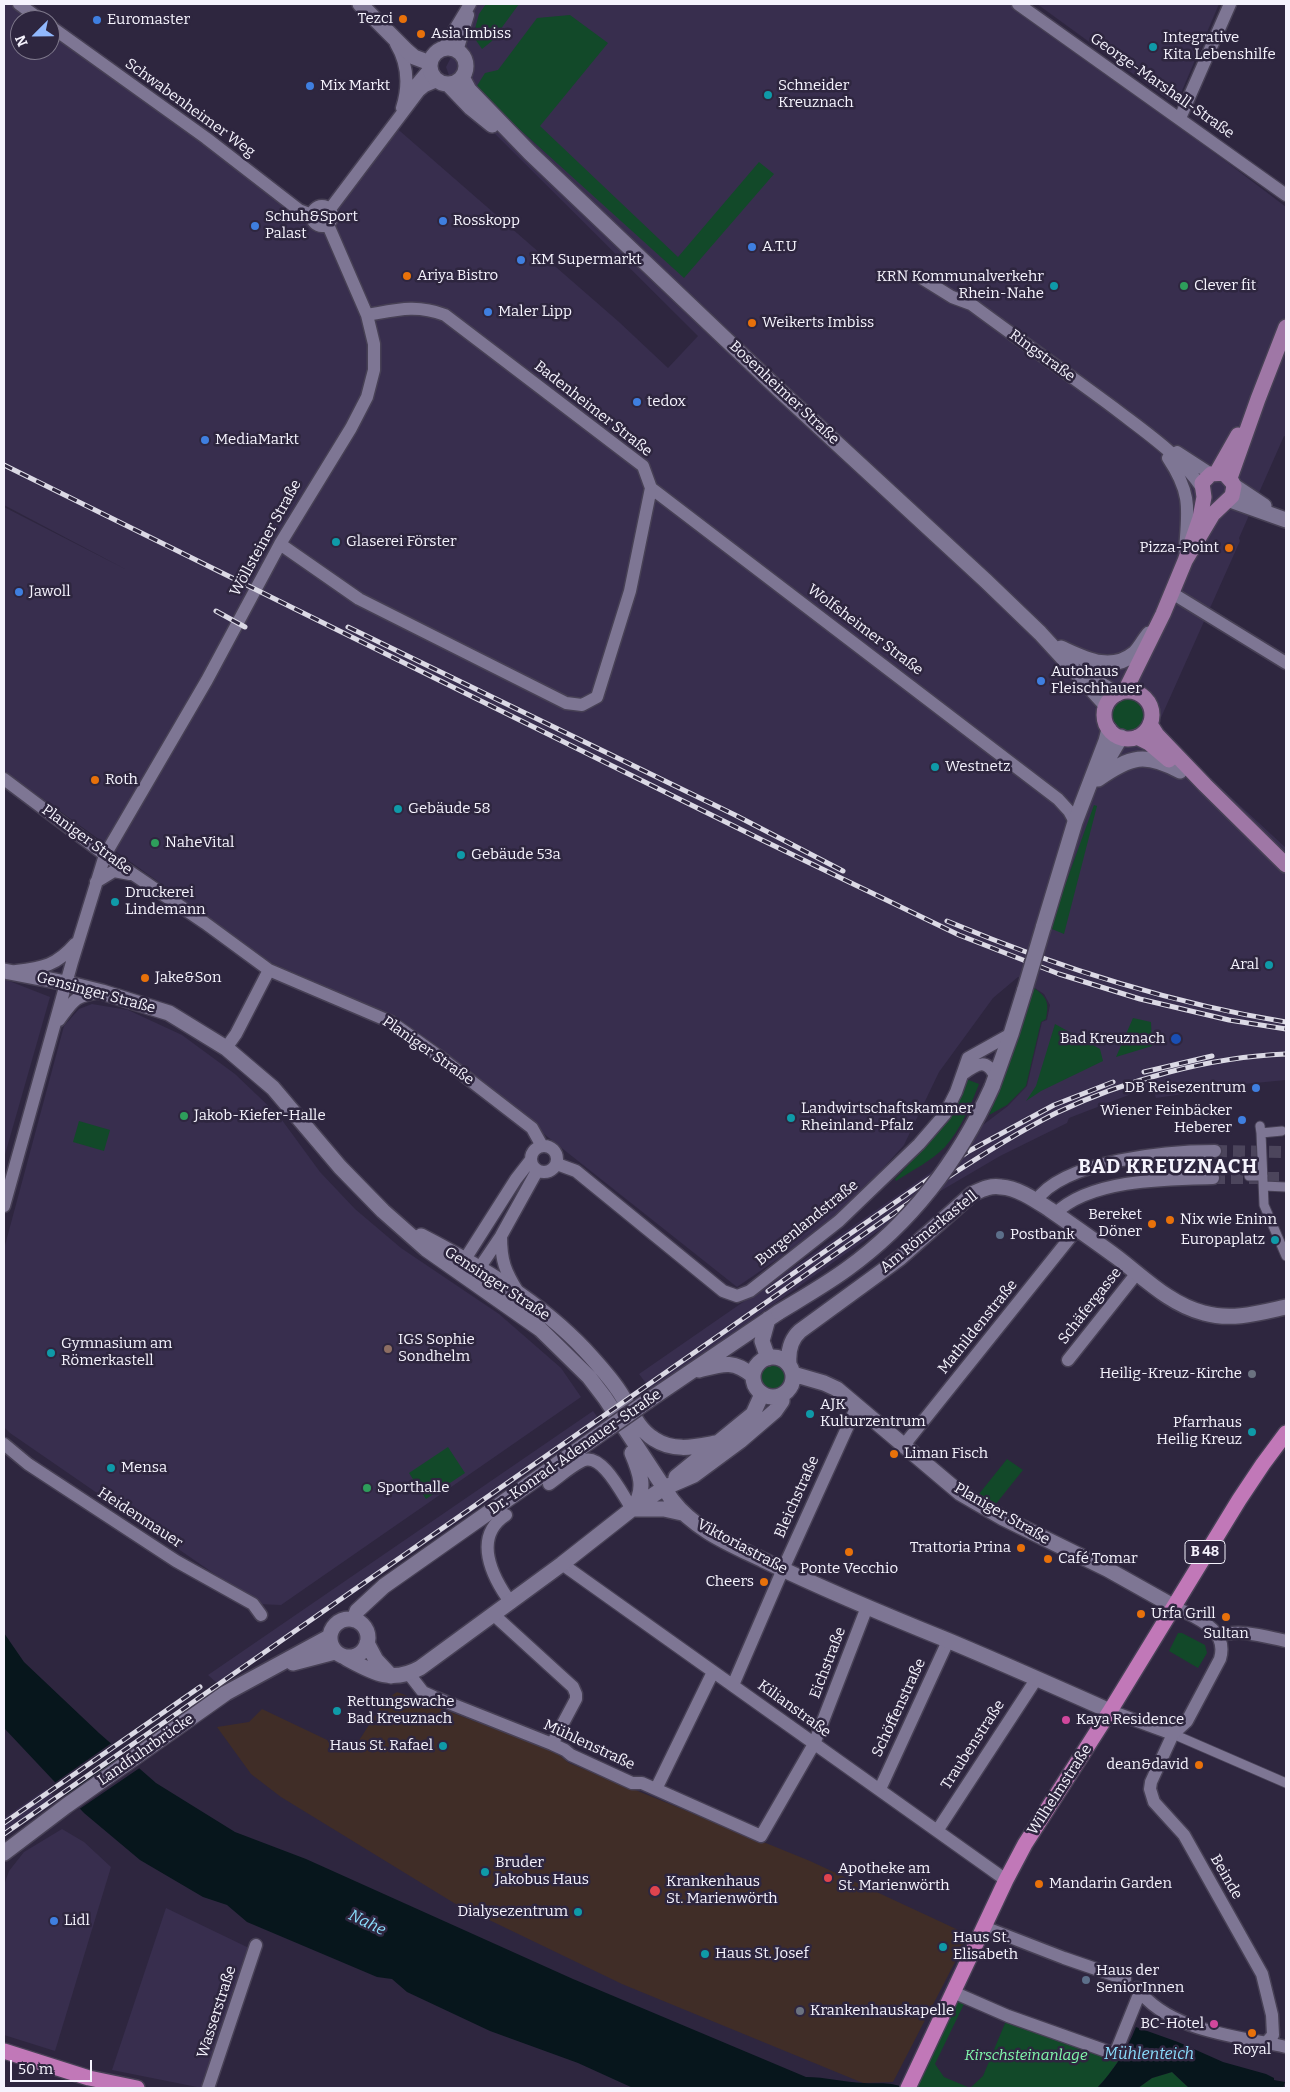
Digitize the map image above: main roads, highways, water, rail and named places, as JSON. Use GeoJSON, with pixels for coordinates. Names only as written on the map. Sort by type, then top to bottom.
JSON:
{"type":"FeatureCollection","features":[{"type":"Feature","properties":{"kind":"main road"},"geometry":{"type":"LineString","coordinates":[[1185,561],[1213,514],[1286,327]]}},
{"type":"Feature","properties":{"kind":"main road"},"geometry":{"type":"LineString","coordinates":[[1205,785],[1180,771],[1149,743],[1137,737],[1115,733],[1105,722],[1104,713],[1116,696],[1172,593],[1200,518],[1204,479],[1224,486]]}},
{"type":"Feature","properties":{"kind":"main road"},"geometry":{"type":"LineString","coordinates":[[1203,492],[1211,504],[1224,486]]}},
{"type":"Feature","properties":{"kind":"main road"},"geometry":{"type":"LineString","coordinates":[[1137,737],[1147,730],[1152,718],[1150,705],[1141,695],[1141,680],[1162,614]]}},
{"type":"Feature","properties":{"kind":"main road"},"geometry":{"type":"LineString","coordinates":[[1116,696],[1141,695]]}},
{"type":"Feature","properties":{"kind":"main road"},"geometry":{"type":"LineString","coordinates":[[1150,724],[1157,735],[1205,785],[1286,865]]}},
{"type":"Feature","properties":{"kind":"main road","name":"Wilhelmstraße"},"geometry":{"type":"LineString","coordinates":[[908,2087],[1006,1880],[1045,1811],[1110,1711],[1238,1500],[1286,1433]]}},
{"type":"Feature","properties":{"kind":"main road"},"geometry":{"type":"LineString","coordinates":[[4,2051],[89,2078],[137,2088]]}},
{"type":"Feature","properties":{"kind":"water","name":"Nahe"},"geometry":{"type":"Polygon","coordinates":[[[4,1633],[24,1662],[99,1733],[156,1783],[235,1832],[306,1859],[573,1979],[806,2077],[889,2084],[905,2088],[633,2088],[578,2063],[490,2031],[407,1992],[392,1979],[377,1977],[247,1922],[227,1905],[203,1897],[140,1860],[84,1813],[4,1728],[4,1633]]]}},
{"type":"Feature","properties":{"kind":"water","name":"Mühlenteich"},"geometry":{"type":"Polygon","coordinates":[[[1136,2027],[1178,2042],[1223,2062],[1266,2074],[1274,2078],[1274,2080],[1285,2082],[1283,2088],[1189,2088],[1172,2072],[1152,2078],[1138,2088],[1097,2088],[1120,2059],[1136,2027]]]}},
{"type":"Feature","properties":{"kind":"tunnel"},"geometry":{"type":"LineString","coordinates":[[1215,1151],[1286,1152]]}},
{"type":"Feature","properties":{"kind":"tunnel"},"geometry":{"type":"LineString","coordinates":[[1213,1178],[1286,1178]]}},
{"type":"Feature","properties":{"kind":"railway"},"geometry":{"type":"LineString","coordinates":[[4,465],[760,839],[959,935],[1059,974],[1140,999],[1229,1020],[1286,1029]]}},
{"type":"Feature","properties":{"kind":"railway"},"geometry":{"type":"LineString","coordinates":[[216,611],[245,627]]}},
{"type":"Feature","properties":{"kind":"railway"},"geometry":{"type":"LineString","coordinates":[[348,627],[735,815],[843,871]]}},
{"type":"Feature","properties":{"kind":"railway"},"geometry":{"type":"LineString","coordinates":[[947,921],[1030,954],[1114,982],[1199,1005],[1286,1022]]}},
{"type":"Feature","properties":{"kind":"railway"},"geometry":{"type":"LineString","coordinates":[[4,1834],[923,1193],[1005,1141],[1056,1113],[1083,1101],[1110,1090],[1168,1072],[1228,1060],[1286,1054]]}},
{"type":"Feature","properties":{"kind":"railway"},"geometry":{"type":"LineString","coordinates":[[1144,1072],[1212,1056]]}},
{"type":"Feature","properties":{"kind":"railway"},"geometry":{"type":"LineString","coordinates":[[768,1291],[969,1151],[1054,1105],[1113,1082]]}},
{"type":"Feature","properties":{"kind":"railway"},"geometry":{"type":"LineString","coordinates":[[4,1823],[200,1687]]}},
{"type":"Feature","properties":{"kind":"place","name":"Tezci"},"geometry":{"type":"Point","coordinates":[403,19]}},
{"type":"Feature","properties":{"kind":"place","name":"Euromaster"},"geometry":{"type":"Point","coordinates":[97,20]}},
{"type":"Feature","properties":{"kind":"place","name":"Asia Imbiss"},"geometry":{"type":"Point","coordinates":[421,34]}},
{"type":"Feature","properties":{"kind":"place","name":"Integrative Kita Lebenshilfe"},"geometry":{"type":"Point","coordinates":[1153,47]}},
{"type":"Feature","properties":{"kind":"place","name":"Mix Markt"},"geometry":{"type":"Point","coordinates":[310,86]}},
{"type":"Feature","properties":{"kind":"place","name":"Schneider Kreuznach"},"geometry":{"type":"Point","coordinates":[768,95]}},
{"type":"Feature","properties":{"kind":"place","name":"Rosskopp"},"geometry":{"type":"Point","coordinates":[443,221]}},
{"type":"Feature","properties":{"kind":"place","name":"Schuh&Sport Palast"},"geometry":{"type":"Point","coordinates":[255,226]}},
{"type":"Feature","properties":{"kind":"place","name":"A.T.U"},"geometry":{"type":"Point","coordinates":[752,247]}},
{"type":"Feature","properties":{"kind":"place","name":"KM Supermarkt"},"geometry":{"type":"Point","coordinates":[521,260]}},
{"type":"Feature","properties":{"kind":"place","name":"Ariya Bistro"},"geometry":{"type":"Point","coordinates":[407,276]}},
{"type":"Feature","properties":{"kind":"place","name":"KRN Kommunalverkehr Rhein-Nahe"},"geometry":{"type":"Point","coordinates":[1054,286]}},
{"type":"Feature","properties":{"kind":"place","name":"Clever fit"},"geometry":{"type":"Point","coordinates":[1184,286]}},
{"type":"Feature","properties":{"kind":"place","name":"Maler Lipp"},"geometry":{"type":"Point","coordinates":[488,312]}},
{"type":"Feature","properties":{"kind":"place","name":"Weikerts Imbiss"},"geometry":{"type":"Point","coordinates":[752,323]}},
{"type":"Feature","properties":{"kind":"place","name":"tedox"},"geometry":{"type":"Point","coordinates":[637,402]}},
{"type":"Feature","properties":{"kind":"place","name":"MediaMarkt"},"geometry":{"type":"Point","coordinates":[205,440]}},
{"type":"Feature","properties":{"kind":"place","name":"Glaserei Förster"},"geometry":{"type":"Point","coordinates":[336,542]}},
{"type":"Feature","properties":{"kind":"place","name":"Pizza-Point"},"geometry":{"type":"Point","coordinates":[1229,548]}},
{"type":"Feature","properties":{"kind":"place","name":"Jawoll"},"geometry":{"type":"Point","coordinates":[19,592]}},
{"type":"Feature","properties":{"kind":"place","name":"Autohaus Fleischhauer"},"geometry":{"type":"Point","coordinates":[1041,681]}},
{"type":"Feature","properties":{"kind":"place","name":"Westnetz"},"geometry":{"type":"Point","coordinates":[935,767]}},
{"type":"Feature","properties":{"kind":"place","name":"Roth"},"geometry":{"type":"Point","coordinates":[95,780]}},
{"type":"Feature","properties":{"kind":"place","name":"Gebäude 58"},"geometry":{"type":"Point","coordinates":[398,809]}},
{"type":"Feature","properties":{"kind":"place","name":"NaheVital"},"geometry":{"type":"Point","coordinates":[155,843]}},
{"type":"Feature","properties":{"kind":"place","name":"Gebäude 53a"},"geometry":{"type":"Point","coordinates":[461,855]}},
{"type":"Feature","properties":{"kind":"place","name":"Druckerei Lindemann"},"geometry":{"type":"Point","coordinates":[115,902]}},
{"type":"Feature","properties":{"kind":"place","name":"Aral"},"geometry":{"type":"Point","coordinates":[1269,965]}},
{"type":"Feature","properties":{"kind":"place","name":"Jake&Son"},"geometry":{"type":"Point","coordinates":[145,978]}},
{"type":"Feature","properties":{"kind":"place","name":"Bad Kreuznach"},"geometry":{"type":"Point","coordinates":[1176,1039]}},
{"type":"Feature","properties":{"kind":"place","name":"DB Reisezentrum"},"geometry":{"type":"Point","coordinates":[1256,1088]}},
{"type":"Feature","properties":{"kind":"place","name":"Jakob-Kiefer-Halle"},"geometry":{"type":"Point","coordinates":[184,1116]}},
{"type":"Feature","properties":{"kind":"place","name":"Landwirtschaftskammer Rheinland-Pfalz"},"geometry":{"type":"Point","coordinates":[791,1118]}},
{"type":"Feature","properties":{"kind":"place","name":"Wiener Feinbäcker Heberer"},"geometry":{"type":"Point","coordinates":[1242,1120]}},
{"type":"Feature","properties":{"kind":"place","name":"Nix wie Eninn"},"geometry":{"type":"Point","coordinates":[1170,1220]}},
{"type":"Feature","properties":{"kind":"place","name":"Bereket Döner"},"geometry":{"type":"Point","coordinates":[1152,1224]}},
{"type":"Feature","properties":{"kind":"place","name":"Postbank"},"geometry":{"type":"Point","coordinates":[1000,1235]}},
{"type":"Feature","properties":{"kind":"place","name":"Europaplatz"},"geometry":{"type":"Point","coordinates":[1275,1240]}},
{"type":"Feature","properties":{"kind":"place","name":"IGS Sophie Sondhelm"},"geometry":{"type":"Point","coordinates":[388,1349]}},
{"type":"Feature","properties":{"kind":"place","name":"Gymnasium am Römerkastell"},"geometry":{"type":"Point","coordinates":[51,1353]}},
{"type":"Feature","properties":{"kind":"place","name":"Heilig-Kreuz-Kirche"},"geometry":{"type":"Point","coordinates":[1252,1374]}},
{"type":"Feature","properties":{"kind":"place","name":"AJK Kulturzentrum"},"geometry":{"type":"Point","coordinates":[810,1414]}},
{"type":"Feature","properties":{"kind":"place","name":"Pfarrhaus Heilig Kreuz"},"geometry":{"type":"Point","coordinates":[1252,1432]}},
{"type":"Feature","properties":{"kind":"place","name":"Liman Fisch"},"geometry":{"type":"Point","coordinates":[894,1454]}},
{"type":"Feature","properties":{"kind":"place","name":"Mensa"},"geometry":{"type":"Point","coordinates":[111,1468]}},
{"type":"Feature","properties":{"kind":"place","name":"Sporthalle"},"geometry":{"type":"Point","coordinates":[367,1488]}},
{"type":"Feature","properties":{"kind":"place","name":"Trattoria Prina"},"geometry":{"type":"Point","coordinates":[1021,1548]}},
{"type":"Feature","properties":{"kind":"place","name":"Ponte Vecchio"},"geometry":{"type":"Point","coordinates":[849,1552]}},
{"type":"Feature","properties":{"kind":"place","name":"Café Tomar"},"geometry":{"type":"Point","coordinates":[1048,1559]}},
{"type":"Feature","properties":{"kind":"place","name":"Cheers"},"geometry":{"type":"Point","coordinates":[764,1582]}},
{"type":"Feature","properties":{"kind":"place","name":"Urfa Grill"},"geometry":{"type":"Point","coordinates":[1141,1614]}},
{"type":"Feature","properties":{"kind":"place","name":"Sultan"},"geometry":{"type":"Point","coordinates":[1226,1617]}},
{"type":"Feature","properties":{"kind":"place","name":"Rettungswache Bad Kreuznach"},"geometry":{"type":"Point","coordinates":[337,1711]}},
{"type":"Feature","properties":{"kind":"place","name":"Kaya Residence"},"geometry":{"type":"Point","coordinates":[1066,1720]}},
{"type":"Feature","properties":{"kind":"place","name":"Haus St. Rafael"},"geometry":{"type":"Point","coordinates":[443,1746]}},
{"type":"Feature","properties":{"kind":"place","name":"dean&david"},"geometry":{"type":"Point","coordinates":[1199,1765]}},
{"type":"Feature","properties":{"kind":"place","name":"Bruder Jakobus Haus"},"geometry":{"type":"Point","coordinates":[485,1872]}},
{"type":"Feature","properties":{"kind":"place","name":"Apotheke am St. Marienwörth"},"geometry":{"type":"Point","coordinates":[828,1878]}},
{"type":"Feature","properties":{"kind":"place","name":"Mandarin Garden"},"geometry":{"type":"Point","coordinates":[1039,1884]}},
{"type":"Feature","properties":{"kind":"place","name":"Krankenhaus St. Marienwörth"},"geometry":{"type":"Point","coordinates":[655,1891]}},
{"type":"Feature","properties":{"kind":"place","name":"Dialysezentrum"},"geometry":{"type":"Point","coordinates":[578,1912]}},
{"type":"Feature","properties":{"kind":"place","name":"Lidl"},"geometry":{"type":"Point","coordinates":[54,1921]}},
{"type":"Feature","properties":{"kind":"place","name":"Haus St. Elisabeth"},"geometry":{"type":"Point","coordinates":[943,1947]}},
{"type":"Feature","properties":{"kind":"place","name":"Haus St. Josef"},"geometry":{"type":"Point","coordinates":[705,1954]}},
{"type":"Feature","properties":{"kind":"place","name":"Haus der SeniorInnen"},"geometry":{"type":"Point","coordinates":[1086,1980]}},
{"type":"Feature","properties":{"kind":"place","name":"Krankenhauskapelle"},"geometry":{"type":"Point","coordinates":[800,2011]}},
{"type":"Feature","properties":{"kind":"place","name":"BC-Hotel"},"geometry":{"type":"Point","coordinates":[1214,2024]}},
{"type":"Feature","properties":{"kind":"place","name":"Royal"},"geometry":{"type":"Point","coordinates":[1252,2033]}},
{"type":"Feature","properties":{"kind":"district","name":"BAD KREUZNACH"},"geometry":{"type":"Point","coordinates":[1168,1167]}},
{"type":"Feature","properties":{"kind":"park label","name":"Kirschsteinanlage"},"geometry":{"type":"Point","coordinates":[1026,2056]}}]}
